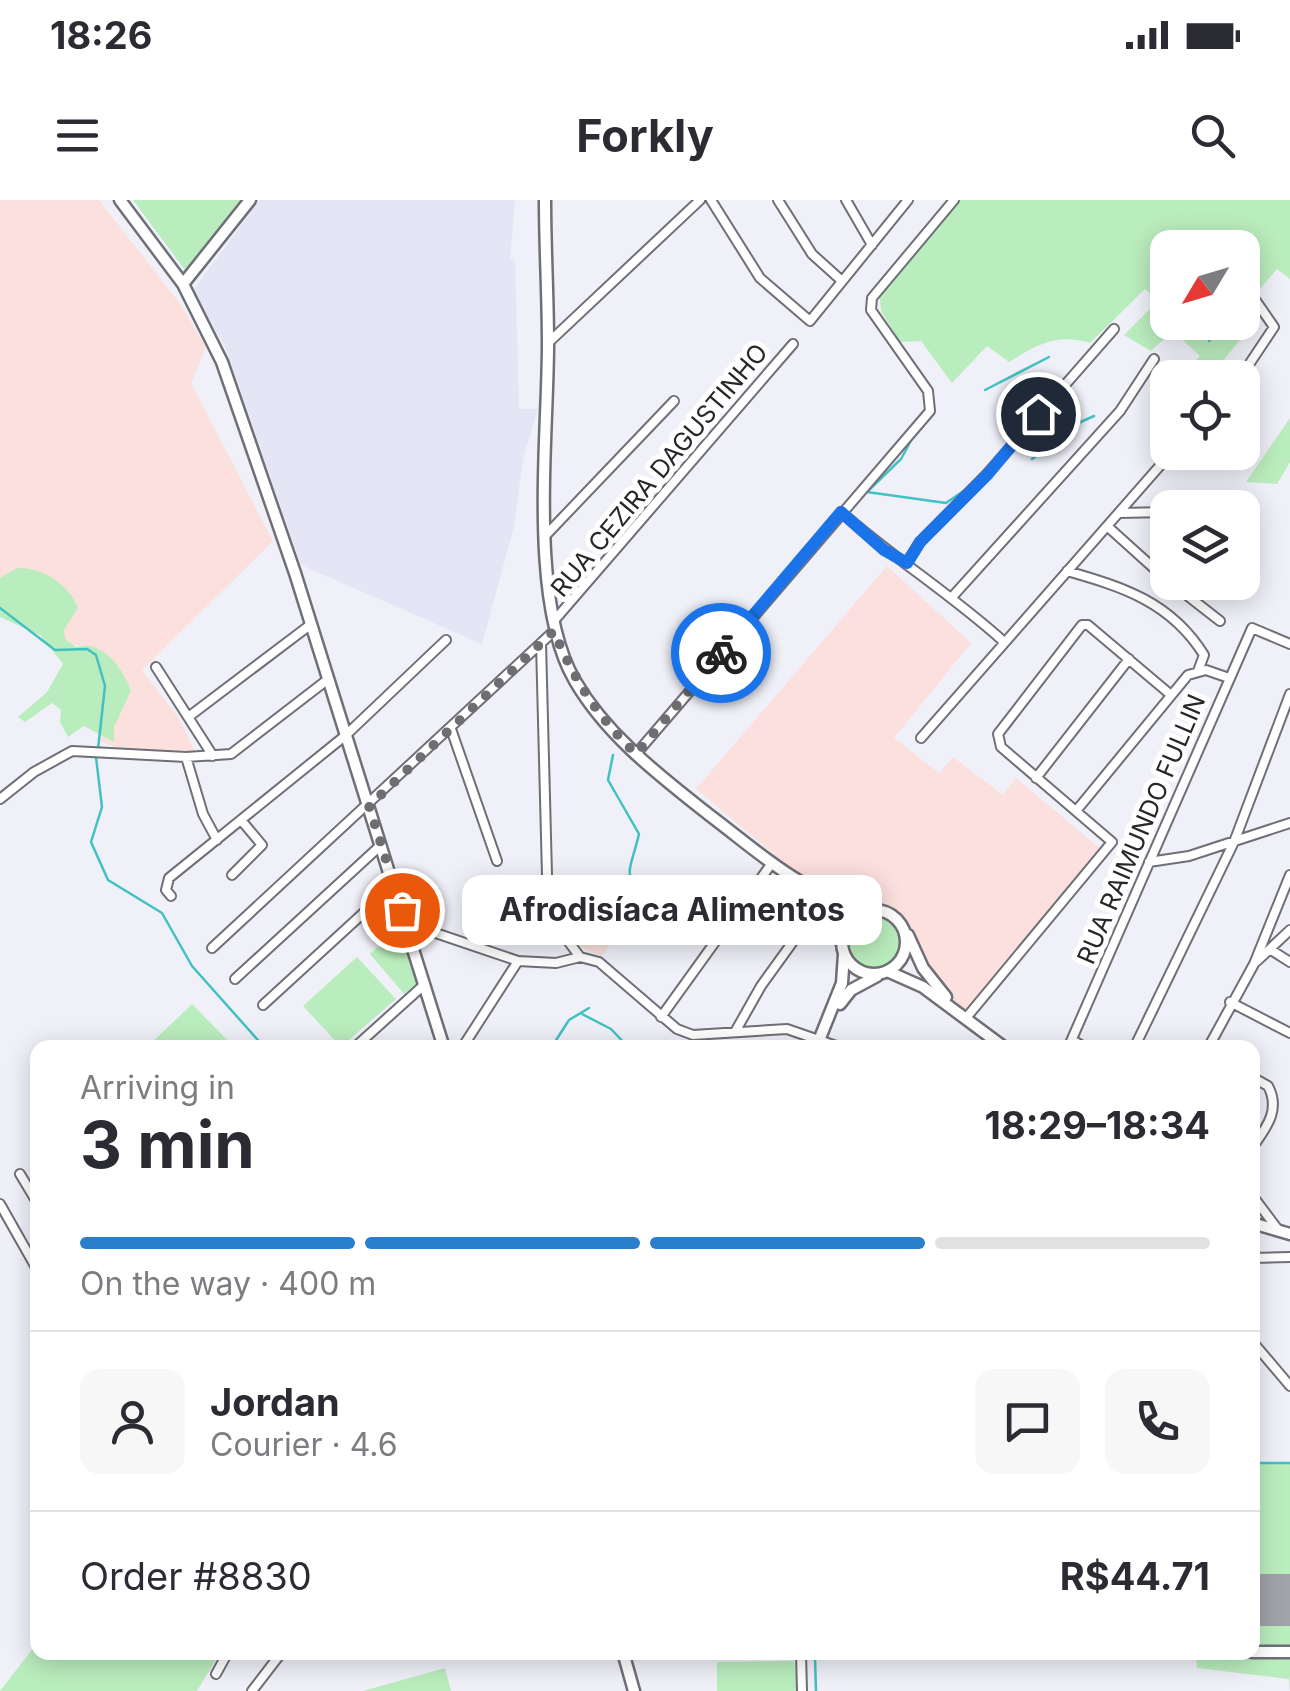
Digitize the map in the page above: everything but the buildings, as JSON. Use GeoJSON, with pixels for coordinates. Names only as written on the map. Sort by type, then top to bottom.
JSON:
{"type":"FeatureCollection","features":[{"type":"Feature","properties":{"kind":"main road"},"geometry":{"type":"LineString","coordinates":[[120,200],[183,284],[222,362],[369,806],[442,1040]]}},
{"type":"Feature","properties":{"kind":"main road"},"geometry":{"type":"LineString","coordinates":[[183,284],[250,200]]}},
{"type":"Feature","properties":{"kind":"main road"},"geometry":{"type":"LineString","coordinates":[[545,200],[547,534],[553,626],[574,679],[606,725],[636,754],[772,863],[825,898],[889,913],[902,926],[928,974],[963,1015]]}},
{"type":"Feature","properties":{"kind":"main road"},"geometry":{"type":"LineString","coordinates":[[794,879],[819,905],[858,970],[885,972],[916,982],[995,1040]]}},
{"type":"Feature","properties":{"kind":"main road"},"geometry":{"type":"LineString","coordinates":[[820,1040],[842,983],[849,922],[864,911],[877,910]]}},
{"type":"Feature","properties":{"kind":"main road"},"geometry":{"type":"LineString","coordinates":[[830,1018],[851,990],[885,972],[904,954],[902,926]]}},
{"type":"Feature","properties":{"kind":"main road"},"geometry":{"type":"LineString","coordinates":[[1260,1226],[1285,1234]]}},
{"type":"Feature","properties":{"kind":"main road"},"geometry":{"type":"LineString","coordinates":[[1260,1652],[1290,1652]]}},
{"type":"Feature","properties":{"kind":"main road"},"geometry":{"type":"LineString","coordinates":[[625,1660],[634,1691]]}},
{"type":"Feature","properties":{"kind":"street"},"geometry":{"type":"LineString","coordinates":[[548,343],[700,200]]}},
{"type":"Feature","properties":{"kind":"street"},"geometry":{"type":"LineString","coordinates":[[712,200],[760,278],[810,321],[908,200]]}},
{"type":"Feature","properties":{"kind":"street"},"geometry":{"type":"LineString","coordinates":[[778,200],[812,254],[842,281]]}},
{"type":"Feature","properties":{"kind":"street"},"geometry":{"type":"LineString","coordinates":[[846,200],[872,244]]}},
{"type":"Feature","properties":{"kind":"street"},"geometry":{"type":"LineString","coordinates":[[636,754],[930,410],[928,391],[871,310],[872,298],[954,200]]}},
{"type":"Feature","properties":{"kind":"street"},"geometry":{"type":"LineString","coordinates":[[1252,360],[1274,328],[1260,307]]}},
{"type":"Feature","properties":{"kind":"street"},"geometry":{"type":"LineString","coordinates":[[907,563],[920,542],[988,474],[1114,329]]}},
{"type":"Feature","properties":{"kind":"street","name":"RUA CEZIRA DAGUSTINHO"},"geometry":{"type":"LineString","coordinates":[[212,948],[541,644],[793,344]]}},
{"type":"Feature","properties":{"kind":"street"},"geometry":{"type":"LineString","coordinates":[[953,596],[1120,412],[1154,359]]}},
{"type":"Feature","properties":{"kind":"street"},"geometry":{"type":"LineString","coordinates":[[547,534],[674,401]]}},
{"type":"Feature","properties":{"kind":"street"},"geometry":{"type":"LineString","coordinates":[[921,738],[1156,470]]}},
{"type":"Feature","properties":{"kind":"street"},"geometry":{"type":"LineString","coordinates":[[841,512],[884,550],[953,596],[1003,641]]}},
{"type":"Feature","properties":{"kind":"street"},"geometry":{"type":"LineString","coordinates":[[1119,513],[1150,512]]}},
{"type":"Feature","properties":{"kind":"street"},"geometry":{"type":"LineString","coordinates":[[1107,526],[1150,565]]}},
{"type":"Feature","properties":{"kind":"street"},"geometry":{"type":"LineString","coordinates":[[1067,570],[1135,591],[1156,603],[1197,644],[1204,656],[1198,671]]}},
{"type":"Feature","properties":{"kind":"street"},"geometry":{"type":"LineString","coordinates":[[1193,600],[1220,621]]}},
{"type":"Feature","properties":{"kind":"street"},"geometry":{"type":"LineString","coordinates":[[963,1015],[1112,842],[1001,747],[998,734],[1082,626],[1088,624],[1171,695]]}},
{"type":"Feature","properties":{"kind":"street"},"geometry":{"type":"LineString","coordinates":[[191,715],[310,625]]}},
{"type":"Feature","properties":{"kind":"street","name":"RUA RAIMUNDO FULLIN"},"geometry":{"type":"LineString","coordinates":[[1072,1040],[1252,628],[1290,644]]}},
{"type":"Feature","properties":{"kind":"street"},"geometry":{"type":"LineString","coordinates":[[172,896],[166,890],[169,878],[346,735],[446,640]]}},
{"type":"Feature","properties":{"kind":"street"},"geometry":{"type":"LineString","coordinates":[[541,644],[548,914],[580,957],[616,974],[661,1017],[694,1035],[787,1029],[812,1040]]}},
{"type":"Feature","properties":{"kind":"street"},"geometry":{"type":"LineString","coordinates":[[1036,778],[1129,659]]}},
{"type":"Feature","properties":{"kind":"street"},"geometry":{"type":"LineString","coordinates":[[156,667],[191,715],[213,756]]}},
{"type":"Feature","properties":{"kind":"street"},"geometry":{"type":"LineString","coordinates":[[1076,811],[1188,674],[1198,671],[1229,678]]}},
{"type":"Feature","properties":{"kind":"street"},"geometry":{"type":"LineString","coordinates":[[0,798],[54,758],[84,751],[186,757],[240,749],[327,680]]}},
{"type":"Feature","properties":{"kind":"street"},"geometry":{"type":"LineString","coordinates":[[1138,1040],[1234,842],[1290,694]]}},
{"type":"Feature","properties":{"kind":"street"},"geometry":{"type":"LineString","coordinates":[[451,729],[497,861]]}},
{"type":"Feature","properties":{"kind":"street"},"geometry":{"type":"LineString","coordinates":[[186,757],[203,814],[217,840]]}},
{"type":"Feature","properties":{"kind":"street"},"geometry":{"type":"LineString","coordinates":[[232,875],[262,845],[241,820]]}},
{"type":"Feature","properties":{"kind":"street"},"geometry":{"type":"LineString","coordinates":[[1149,862],[1189,856],[1290,823]]}},
{"type":"Feature","properties":{"kind":"street"},"geometry":{"type":"LineString","coordinates":[[235,979],[381,846]]}},
{"type":"Feature","properties":{"kind":"street"},"geometry":{"type":"LineString","coordinates":[[661,1017],[772,863]]}},
{"type":"Feature","properties":{"kind":"street"},"geometry":{"type":"LineString","coordinates":[[1212,1040],[1254,964],[1290,874]]}},
{"type":"Feature","properties":{"kind":"street"},"geometry":{"type":"LineString","coordinates":[[263,1005],[394,885]]}},
{"type":"Feature","properties":{"kind":"street"},"geometry":{"type":"LineString","coordinates":[[736,1032],[761,986],[819,905]]}},
{"type":"Feature","properties":{"kind":"street"},"geometry":{"type":"LineString","coordinates":[[406,923],[518,961],[546,964],[580,957]]}},
{"type":"Feature","properties":{"kind":"street"},"geometry":{"type":"LineString","coordinates":[[1254,964],[1290,930]]}},
{"type":"Feature","properties":{"kind":"street"},"geometry":{"type":"LineString","coordinates":[[1271,950],[1290,962]]}},
{"type":"Feature","properties":{"kind":"street"},"geometry":{"type":"LineString","coordinates":[[467,1040],[518,961]]}},
{"type":"Feature","properties":{"kind":"street"},"geometry":{"type":"LineString","coordinates":[[363,1040],[425,984]]}},
{"type":"Feature","properties":{"kind":"street"},"geometry":{"type":"LineString","coordinates":[[1230,1002],[1290,1034]]}},
{"type":"Feature","properties":{"kind":"street"},"geometry":{"type":"LineString","coordinates":[[1260,1082],[1268,1086],[1274,1104],[1269,1125],[1260,1137]]}},
{"type":"Feature","properties":{"kind":"street"},"geometry":{"type":"LineString","coordinates":[[20,1174],[30,1191]]}},
{"type":"Feature","properties":{"kind":"street"},"geometry":{"type":"LineString","coordinates":[[0,1204],[30,1256]]}},
{"type":"Feature","properties":{"kind":"street"},"geometry":{"type":"LineString","coordinates":[[1260,1204],[1285,1234]]}},
{"type":"Feature","properties":{"kind":"street"},"geometry":{"type":"LineString","coordinates":[[1260,1258],[1290,1257]]}},
{"type":"Feature","properties":{"kind":"street"},"geometry":{"type":"LineString","coordinates":[[1260,1350],[1290,1386]]}},
{"type":"Feature","properties":{"kind":"street"},"geometry":{"type":"LineString","coordinates":[[216,1674],[224,1660]]}},
{"type":"Feature","properties":{"kind":"street"},"geometry":{"type":"LineString","coordinates":[[252,1691],[276,1660]]}},
{"type":"Feature","properties":{"kind":"street"},"geometry":{"type":"LineString","coordinates":[[802,1691],[804,1660]]}},
{"type":"Feature","properties":{"kind":"shaded area"},"geometry":{"type":"Polygon","coordinates":[[[0,200],[99,200],[181,305],[206,347],[191,383],[273,541],[142,670],[180,720],[195,751],[123,750],[99,741],[111,707],[88,646],[53,643],[0,605],[0,200]]]}},
{"type":"Feature","properties":{"kind":"shaded area"},"geometry":{"type":"Polygon","coordinates":[[[260,200],[515,200],[510,258],[515,260],[519,409],[538,409],[523,459],[514,526],[482,644],[301,565],[226,349],[193,290],[260,200]]]}},
{"type":"Feature","properties":{"kind":"shaded area"},"geometry":{"type":"Polygon","coordinates":[[[887,566],[971,643],[894,738],[939,773],[953,757],[1003,795],[1016,778],[1102,850],[963,1013],[927,966],[911,927],[901,918],[880,908],[834,898],[796,873],[696,789],[887,566]]]}},
{"type":"Feature","properties":{"kind":"shaded area"},"geometry":{"type":"Polygon","coordinates":[[[583,889],[591,892],[608,923],[606,927],[616,938],[601,956],[576,944],[555,917],[554,902],[583,889]]]}},
{"type":"Feature","properties":{"kind":"shaded area"},"geometry":{"type":"Polygon","coordinates":[[[1260,1462],[1290,1463],[1290,1647],[1260,1648],[1260,1462]]]}},
{"type":"Feature","properties":{"kind":"green space"},"geometry":{"type":"Polygon","coordinates":[[[133,200],[242,200],[185,270],[133,200]]]}},
{"type":"Feature","properties":{"kind":"green space"},"geometry":{"type":"Polygon","coordinates":[[[960,200],[1290,200],[1290,279],[1277,269],[1260,289],[1260,230],[1150,230],[1150,294],[1145,289],[1090,343],[1068,339],[1048,342],[1009,362],[987,346],[952,383],[921,341],[900,342],[881,311],[879,290],[960,200]]]}},
{"type":"Feature","properties":{"kind":"green space"},"geometry":{"type":"Polygon","coordinates":[[[1150,309],[1150,340],[1163,340],[1151,351],[1124,335],[1150,309]]]}},
{"type":"Feature","properties":{"kind":"green space"},"geometry":{"type":"Polygon","coordinates":[[[1183,340],[1240,340],[1224,360],[1197,360],[1200,356],[1183,340]]]}},
{"type":"Feature","properties":{"kind":"green space"},"geometry":{"type":"Polygon","coordinates":[[[1290,418],[1290,462],[1277,484],[1246,482],[1254,470],[1260,470],[1260,462],[1290,418]]]}},
{"type":"Feature","properties":{"kind":"green space"},"geometry":{"type":"Polygon","coordinates":[[[17,568],[36,570],[68,591],[78,608],[64,630],[65,639],[76,647],[103,652],[122,673],[131,691],[114,727],[114,742],[84,726],[68,737],[60,722],[61,710],[52,703],[25,722],[18,717],[47,692],[63,664],[40,635],[0,617],[0,578],[17,568]]]}},
{"type":"Feature","properties":{"kind":"green space"},"geometry":{"type":"Polygon","coordinates":[[[873,916],[892,924],[900,943],[892,962],[873,970],[854,962],[846,943],[854,924],[873,916]]]}},
{"type":"Feature","properties":{"kind":"green space"},"geometry":{"type":"Polygon","coordinates":[[[400,926],[419,982],[404,994],[370,954],[400,926]]]}},
{"type":"Feature","properties":{"kind":"green space"},"geometry":{"type":"Polygon","coordinates":[[[357,957],[396,999],[349,1040],[335,1040],[303,1006],[357,957]]]}},
{"type":"Feature","properties":{"kind":"green space"},"geometry":{"type":"Polygon","coordinates":[[[192,1004],[227,1040],[154,1040],[192,1004]]]}},
{"type":"Feature","properties":{"kind":"green space"},"geometry":{"type":"Polygon","coordinates":[[[1260,1462],[1290,1463],[1290,1583],[1260,1583],[1260,1462]]]}},
{"type":"Feature","properties":{"kind":"green space"},"geometry":{"type":"Polygon","coordinates":[[[1260,1617],[1290,1617],[1290,1647],[1260,1648],[1260,1617]]]}},
{"type":"Feature","properties":{"kind":"green space"},"geometry":{"type":"Polygon","coordinates":[[[30,1652],[30,1660],[216,1660],[197,1691],[0,1691],[30,1652]]]}},
{"type":"Feature","properties":{"kind":"green space"},"geometry":{"type":"Polygon","coordinates":[[[1260,1654],[1290,1654],[1290,1691],[1289,1679],[1197,1668],[1196,1660],[1260,1660],[1260,1654]]]}},
{"type":"Feature","properties":{"kind":"green space"},"geometry":{"type":"Polygon","coordinates":[[[794,1661],[798,1691],[717,1691],[717,1662],[794,1661]]]}},
{"type":"Feature","properties":{"kind":"green space"},"geometry":{"type":"Polygon","coordinates":[[[445,1668],[451,1691],[363,1691],[445,1668]]]}},
{"type":"Feature","properties":{"kind":"waterway"},"geometry":{"type":"LineString","coordinates":[[985,390],[1049,357]]}},
{"type":"Feature","properties":{"kind":"waterway"},"geometry":{"type":"LineString","coordinates":[[1032,459],[1074,425],[1094,416]]}},
{"type":"Feature","properties":{"kind":"waterway"},"geometry":{"type":"LineString","coordinates":[[869,490],[901,459],[914,435]]}},
{"type":"Feature","properties":{"kind":"waterway"},"geometry":{"type":"LineString","coordinates":[[867,492],[946,503],[965,490]]}},
{"type":"Feature","properties":{"kind":"waterway"},"geometry":{"type":"LineString","coordinates":[[0,608],[55,650],[87,649],[96,655],[105,686],[98,749]]}},
{"type":"Feature","properties":{"kind":"waterway"},"geometry":{"type":"LineString","coordinates":[[613,755],[608,780],[639,834],[630,866],[631,880],[652,906]]}},
{"type":"Feature","properties":{"kind":"waterway"},"geometry":{"type":"LineString","coordinates":[[96,757],[102,807],[91,842],[108,880],[162,913],[192,966],[258,1040]]}},
{"type":"Feature","properties":{"kind":"waterway"},"geometry":{"type":"LineString","coordinates":[[556,1040],[569,1020],[589,1008]]}},
{"type":"Feature","properties":{"kind":"waterway"},"geometry":{"type":"LineString","coordinates":[[582,1014],[611,1029],[621,1040]]}},
{"type":"Feature","properties":{"kind":"waterway"},"geometry":{"type":"LineString","coordinates":[[1260,1463],[1290,1463]]}},
{"type":"Feature","properties":{"kind":"waterway"},"geometry":{"type":"LineString","coordinates":[[815,1660],[816,1691]]}},
{"type":"Feature","properties":{"kind":"runway"},"geometry":{"type":"LineString","coordinates":[[1260,1600],[1290,1600]]}},
{"type":"Feature","properties":{"kind":"way so far"},"geometry":{"type":"LineString","coordinates":[[402,910],[369,806],[554,631],[574,679],[606,725],[636,754],[721,653]]}},
{"type":"Feature","properties":{"kind":"place","name":"Afrodisíaca Alimentos"},"geometry":{"type":"Point","coordinates":[402,910]}},
{"type":"Feature","properties":{"kind":"route"},"geometry":{"type":"LineString","coordinates":[[721,653],[841,512],[884,550],[907,563],[920,542],[988,474],[1038,414]]}}]}
